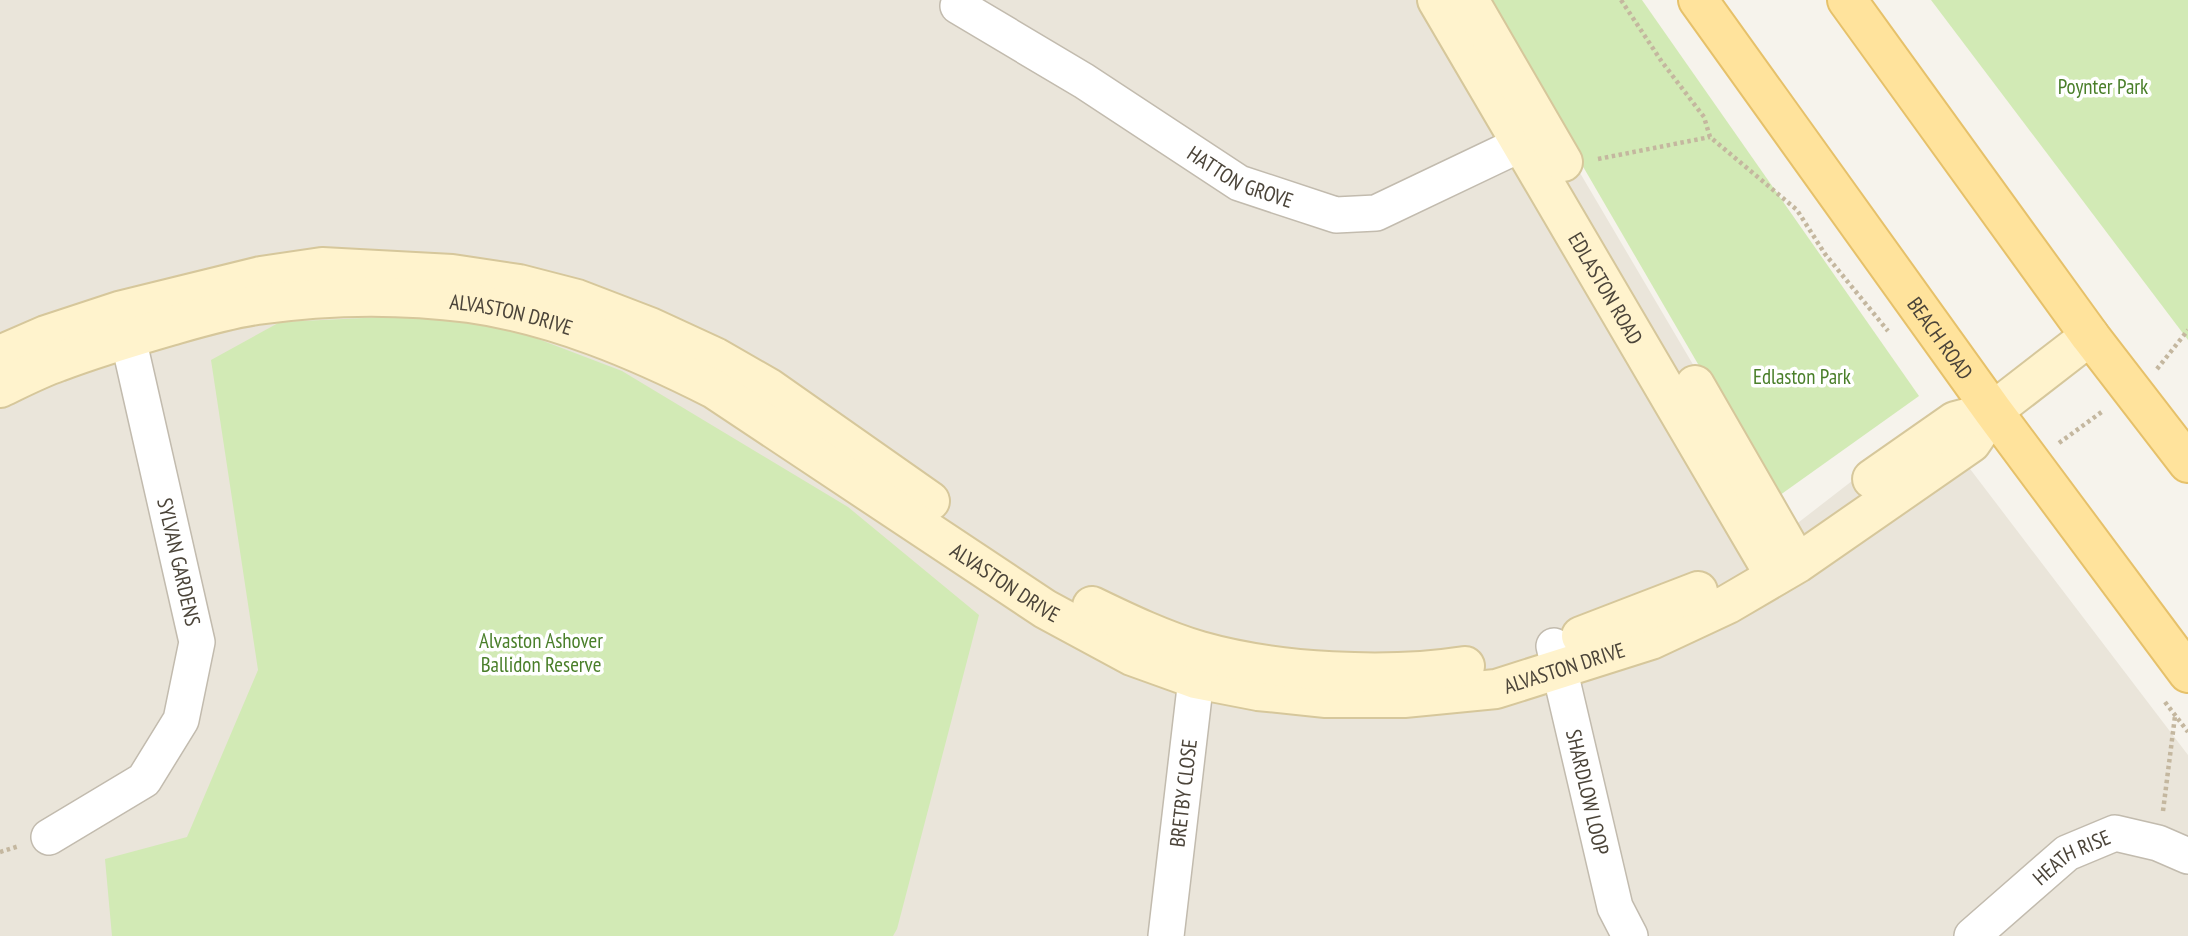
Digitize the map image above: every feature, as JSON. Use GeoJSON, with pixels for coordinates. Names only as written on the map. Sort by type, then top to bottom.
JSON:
{"type":"FeatureCollection","features":[{"type":"Feature","properties":{"kind":"main road","name":"BEACH ROAD"},"geometry":{"type":"LineString","coordinates":[[1698,0],[1993,411],[2034,462],[2188,673]]}},
{"type":"Feature","properties":{"kind":"main road"},"geometry":{"type":"LineString","coordinates":[[1847,0],[2091,336],[2188,463]]}},
{"type":"Feature","properties":{"kind":"street","name":"EDLASTON ROAD"},"geometry":{"type":"LineString","coordinates":[[1437,0],[1534,138],[1780,559]]}},
{"type":"Feature","properties":{"kind":"street","name":"EDLASTON ROAD"},"geometry":{"type":"LineString","coordinates":[[1469,0],[1534,138],[1565,165],[1780,559]]}},
{"type":"Feature","properties":{"kind":"street","name":"HATTON GROVE"},"geometry":{"type":"LineString","coordinates":[[958,6],[1084,81],[1239,183],[1336,215],[1376,213],[1534,138]]}},
{"type":"Feature","properties":{"kind":"street","name":"ALVASTON DRIVE"},"geometry":{"type":"LineString","coordinates":[[0,355],[46,335],[207,316],[255,305],[315,298],[388,297],[469,303],[523,314],[596,336],[670,367],[723,394],[1045,609],[1132,656],[1199,665],[1258,691],[1405,698],[1496,689],[1556,658],[1651,640],[1728,604],[1780,559],[1971,443],[1993,411],[2091,336]]}},
{"type":"Feature","properties":{"kind":"street","name":"ALVASTON DRIVE"},"geometry":{"type":"LineString","coordinates":[[0,388],[124,325]]}},
{"type":"Feature","properties":{"kind":"street","name":"SYLVAN GARDENS"},"geometry":{"type":"LineString","coordinates":[[49,837],[144,780],[181,720],[197,642],[124,325]]}},
{"type":"Feature","properties":{"kind":"street","name":"SHARDLOW LOOP"},"geometry":{"type":"LineString","coordinates":[[1556,658],[1615,907],[1630,936]]}},
{"type":"Feature","properties":{"kind":"street","name":"BRETBY CLOSE"},"geometry":{"type":"LineString","coordinates":[[1166,936],[1199,665]]}},
{"type":"Feature","properties":{"kind":"street","name":"HEATH RISE"},"geometry":{"type":"LineString","coordinates":[[1972,936],[2067,853],[2115,833],[2173,850]]}},
{"type":"Feature","properties":{"kind":"path"},"geometry":{"type":"LineString","coordinates":[[1620,0],[1704,117],[1710,137],[1797,210],[1825,254],[1890,334]]}},
{"type":"Feature","properties":{"kind":"path"},"geometry":{"type":"LineString","coordinates":[[1565,165],[1710,137]]}},
{"type":"Feature","properties":{"kind":"path"},"geometry":{"type":"LineString","coordinates":[[2034,462],[2160,366],[2188,330]]}},
{"type":"Feature","properties":{"kind":"path"},"geometry":{"type":"LineString","coordinates":[[2173,850],[2175,716],[2188,732]]}},
{"type":"Feature","properties":{"kind":"shaded area"},"geometry":{"type":"Polygon","coordinates":[[[0,0],[1478,0],[1790,529],[1932,419],[2188,755],[2188,936],[0,936],[0,0]]]}},
{"type":"Feature","properties":{"kind":"green space","name":"Edlaston Park"},"geometry":{"type":"Polygon","coordinates":[[[1486,0],[1642,0],[1919,396],[1776,498],[1486,0]]]}},
{"type":"Feature","properties":{"kind":"green space","name":"Poynter Park"},"geometry":{"type":"Polygon","coordinates":[[[1931,0],[2188,0],[2188,340],[1931,0]]]}},
{"type":"Feature","properties":{"kind":"green space","name":"Alvaston Ashover Ballidon Reserve"},"geometry":{"type":"Polygon","coordinates":[[[470,313],[622,371],[848,507],[979,615],[893,936],[112,936],[105,859],[187,837],[258,670],[211,360],[280,322],[470,313]]]}}]}
